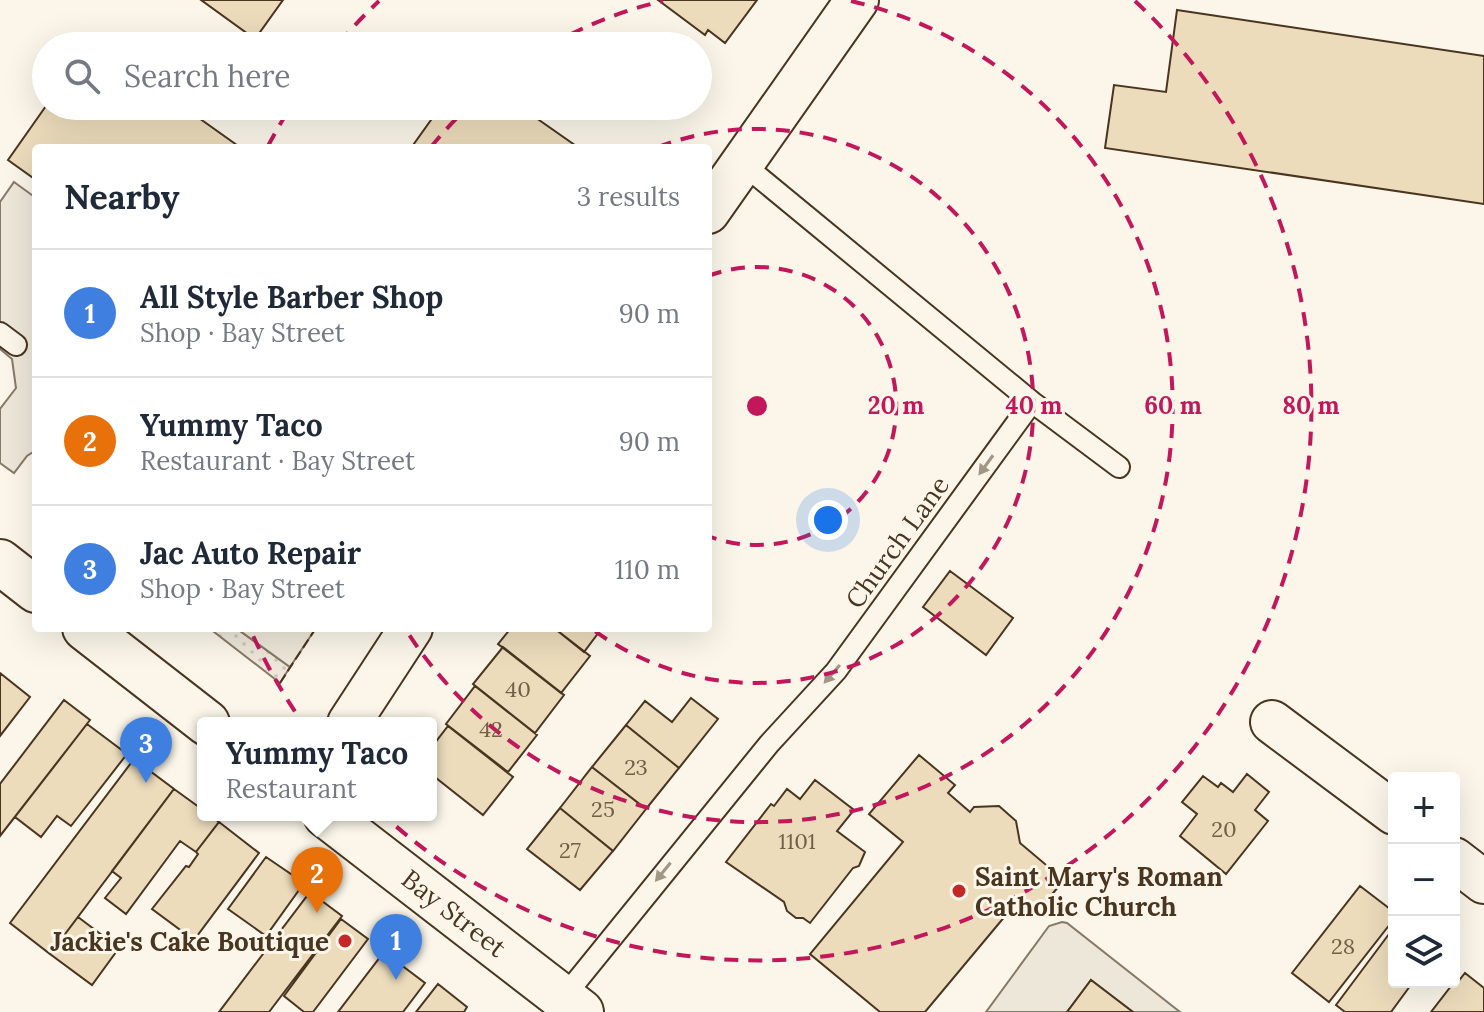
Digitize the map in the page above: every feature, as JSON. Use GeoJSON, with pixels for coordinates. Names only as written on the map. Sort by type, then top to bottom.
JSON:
{"type":"FeatureCollection","features":[{"type":"Feature","properties":{"kind":"main road"},"geometry":{"type":"LineString","coordinates":[[0,562],[32,587]]}},
{"type":"Feature","properties":{"kind":"main road"},"geometry":{"type":"LineString","coordinates":[[90,632],[199,717]]}},
{"type":"Feature","properties":{"kind":"main road","name":"Bay Street"},"geometry":{"type":"LineString","coordinates":[[334,821],[572,1005]]}},
{"type":"Feature","properties":{"kind":"street"},"geometry":{"type":"LineString","coordinates":[[712,207],[857,0]]}},
{"type":"Feature","properties":{"kind":"street"},"geometry":{"type":"LineString","coordinates":[[353,717],[408,632]]}},
{"type":"Feature","properties":{"kind":"street"},"geometry":{"type":"LineString","coordinates":[[1272,722],[1388,809]]}},
{"type":"Feature","properties":{"kind":"street"},"geometry":{"type":"LineString","coordinates":[[1460,864],[1484,882]]}},
{"type":"Feature","properties":{"kind":"lane"},"geometry":{"type":"LineString","coordinates":[[743,164],[1032,402],[1119,467]]}},
{"type":"Feature","properties":{"kind":"lane","name":"Church Lane"},"geometry":{"type":"LineString","coordinates":[[572,1005],[769,744],[836,671],[1032,402]]}},
{"type":"Feature","properties":{"kind":"shaded area"},"geometry":{"type":"Polygon","coordinates":[[[14,182],[32,195],[32,453],[14,473],[0,463],[0,409],[16,388],[12,359],[0,349],[0,202],[14,182]]]}},
{"type":"Feature","properties":{"kind":"shaded area"},"geometry":{"type":"Polygon","coordinates":[[[214,632],[242,632],[290,667],[280,683],[214,632]]]}},
{"type":"Feature","properties":{"kind":"shaded area"},"geometry":{"type":"Polygon","coordinates":[[[242,632],[313,632],[290,667],[242,632]]]}},
{"type":"Feature","properties":{"kind":"shaded area"},"geometry":{"type":"Polygon","coordinates":[[[1062,922],[1180,1012],[1133,1012],[1091,980],[1067,1012],[986,1012],[1049,926],[1062,922]]]}},
{"type":"Feature","properties":{"kind":"building"},"geometry":{"type":"Polygon","coordinates":[[[201,0],[283,0],[260,32],[245,32],[201,0]]]}},
{"type":"Feature","properties":{"kind":"building"},"geometry":{"type":"Polygon","coordinates":[[[658,0],[757,0],[725,43],[708,30],[701,32],[658,0]]]}},
{"type":"Feature","properties":{"kind":"building"},"geometry":{"type":"Polygon","coordinates":[[[1177,10],[1484,56],[1484,204],[1105,148],[1114,85],[1166,92],[1177,10]]]}},
{"type":"Feature","properties":{"kind":"building"},"geometry":{"type":"Polygon","coordinates":[[[36,120],[202,120],[235,144],[32,144],[32,177],[8,160],[36,120]]]}},
{"type":"Feature","properties":{"kind":"building"},"geometry":{"type":"Polygon","coordinates":[[[431,120],[539,120],[573,144],[414,144],[431,120]]]}},
{"type":"Feature","properties":{"kind":"building"},"geometry":{"type":"Polygon","coordinates":[[[950,571],[1013,618],[986,655],[923,607],[950,571]]]}},
{"type":"Feature","properties":{"kind":"building"},"geometry":{"type":"Polygon","coordinates":[[[508,632],[559,632],[590,656],[561,693],[498,644],[508,632]]]}},
{"type":"Feature","properties":{"kind":"building"},"geometry":{"type":"Polygon","coordinates":[[[559,632],[599,632],[584,652],[559,632]]]}},
{"type":"Feature","properties":{"kind":"building"},"geometry":{"type":"Polygon","coordinates":[[[503,647],[564,695],[535,733],[473,684],[503,647]]]}},
{"type":"Feature","properties":{"kind":"building"},"geometry":{"type":"Polygon","coordinates":[[[0,673],[30,697],[0,736],[0,673]]]}},
{"type":"Feature","properties":{"kind":"building"},"geometry":{"type":"Polygon","coordinates":[[[475,686],[537,735],[508,772],[446,724],[475,686]]]}},
{"type":"Feature","properties":{"kind":"building"},"geometry":{"type":"Polygon","coordinates":[[[691,698],[718,719],[679,768],[626,725],[645,701],[672,722],[691,698]]]}},
{"type":"Feature","properties":{"kind":"building"},"geometry":{"type":"Polygon","coordinates":[[[64,700],[90,720],[0,836],[0,784],[64,700]]]}},
{"type":"Feature","properties":{"kind":"building"},"geometry":{"type":"Polygon","coordinates":[[[87,724],[127,754],[71,826],[57,816],[41,837],[15,817],[87,724]]]}},
{"type":"Feature","properties":{"kind":"building"},"geometry":{"type":"Polygon","coordinates":[[[626,725],[679,768],[646,809],[592,767],[626,725]]]}},
{"type":"Feature","properties":{"kind":"building"},"geometry":{"type":"Polygon","coordinates":[[[448,726],[513,777],[483,815],[437,779],[437,740],[448,726]]]}},
{"type":"Feature","properties":{"kind":"building","name":"Saint Mary's Roman Catholic Church"},"geometry":{"type":"Polygon","coordinates":[[[919,755],[955,785],[948,793],[970,812],[974,807],[999,806],[1016,821],[1020,843],[1064,880],[1033,917],[1016,903],[925,1012],[880,1012],[810,954],[903,842],[869,814],[919,755]]]}},
{"type":"Feature","properties":{"kind":"building"},"geometry":{"type":"Polygon","coordinates":[[[134,759],[174,789],[50,954],[10,923],[134,759]]]}},
{"type":"Feature","properties":{"kind":"building"},"geometry":{"type":"Polygon","coordinates":[[[592,767],[646,809],[613,851],[560,808],[592,767]]]}},
{"type":"Feature","properties":{"kind":"building"},"geometry":{"type":"Polygon","coordinates":[[[1247,774],[1269,792],[1255,810],[1268,821],[1226,874],[1180,836],[1197,814],[1182,802],[1203,776],[1218,787],[1221,783],[1233,792],[1247,774]]]}},
{"type":"Feature","properties":{"kind":"building"},"geometry":{"type":"Polygon","coordinates":[[[815,780],[854,810],[837,831],[865,852],[859,866],[853,868],[810,923],[796,918],[787,911],[784,902],[726,862],[771,804],[774,806],[787,789],[800,799],[815,780]]]}},
{"type":"Feature","properties":{"kind":"building"},"geometry":{"type":"Polygon","coordinates":[[[174,789],[197,806],[197,821],[219,822],[196,852],[180,841],[126,914],[105,898],[121,878],[112,871],[174,789]]]}},
{"type":"Feature","properties":{"kind":"building"},"geometry":{"type":"Polygon","coordinates":[[[560,808],[613,851],[580,890],[527,849],[560,808]]]}},
{"type":"Feature","properties":{"kind":"building"},"geometry":{"type":"Polygon","coordinates":[[[219,822],[259,853],[194,940],[152,909],[186,866],[189,867],[198,854],[196,852],[219,822]]]}},
{"type":"Feature","properties":{"kind":"building"},"geometry":{"type":"Polygon","coordinates":[[[266,857],[304,883],[266,936],[228,909],[266,857]]]}},
{"type":"Feature","properties":{"kind":"building"},"geometry":{"type":"Polygon","coordinates":[[[1360,886],[1388,907],[1388,927],[1329,1002],[1292,973],[1360,886]]]}},
{"type":"Feature","properties":{"kind":"building"},"geometry":{"type":"Polygon","coordinates":[[[310,892],[342,916],[269,1012],[219,1012],[310,892]]]}},
{"type":"Feature","properties":{"kind":"building"},"geometry":{"type":"Polygon","coordinates":[[[78,917],[119,948],[92,985],[50,954],[78,917]]]}},
{"type":"Feature","properties":{"kind":"building"},"geometry":{"type":"Polygon","coordinates":[[[341,919],[368,939],[313,1012],[304,1012],[284,996],[341,919]]]}},
{"type":"Feature","properties":{"kind":"building"},"geometry":{"type":"Polygon","coordinates":[[[1388,935],[1388,988],[1409,988],[1391,1012],[1345,1012],[1336,1005],[1388,935]]]}},
{"type":"Feature","properties":{"kind":"building"},"geometry":{"type":"Polygon","coordinates":[[[384,952],[425,983],[403,1012],[338,1012],[384,952]]]}},
{"type":"Feature","properties":{"kind":"building"},"geometry":{"type":"Polygon","coordinates":[[[1465,973],[1484,988],[1484,1012],[1431,1012],[1450,988],[1460,988],[1460,979],[1465,973]]]}},
{"type":"Feature","properties":{"kind":"building"},"geometry":{"type":"Polygon","coordinates":[[[1091,980],[1133,1012],[1067,1012],[1091,980]]]}},
{"type":"Feature","properties":{"kind":"building"},"geometry":{"type":"Polygon","coordinates":[[[438,984],[467,1007],[464,1012],[416,1012],[438,984]]]}},
{"type":"Feature","properties":{"kind":"fence"},"geometry":{"type":"LineString","coordinates":[[280,683],[313,632]]}},
{"type":"Feature","properties":{"kind":"place","name":"Jac Auto Repair"},"geometry":{"type":"Point","coordinates":[146,783]}},
{"type":"Feature","properties":{"kind":"place","name":"Saint Mary's Roman Catholic Church"},"geometry":{"type":"Point","coordinates":[959,891]}},
{"type":"Feature","properties":{"kind":"place","name":"Yummy Taco"},"geometry":{"type":"Point","coordinates":[317,913]}},
{"type":"Feature","properties":{"kind":"place","name":"Jackie's Cake Boutique"},"geometry":{"type":"Point","coordinates":[345,941]}},
{"type":"Feature","properties":{"kind":"place","name":"All Style Barber Shop"},"geometry":{"type":"Point","coordinates":[396,980]}}]}
